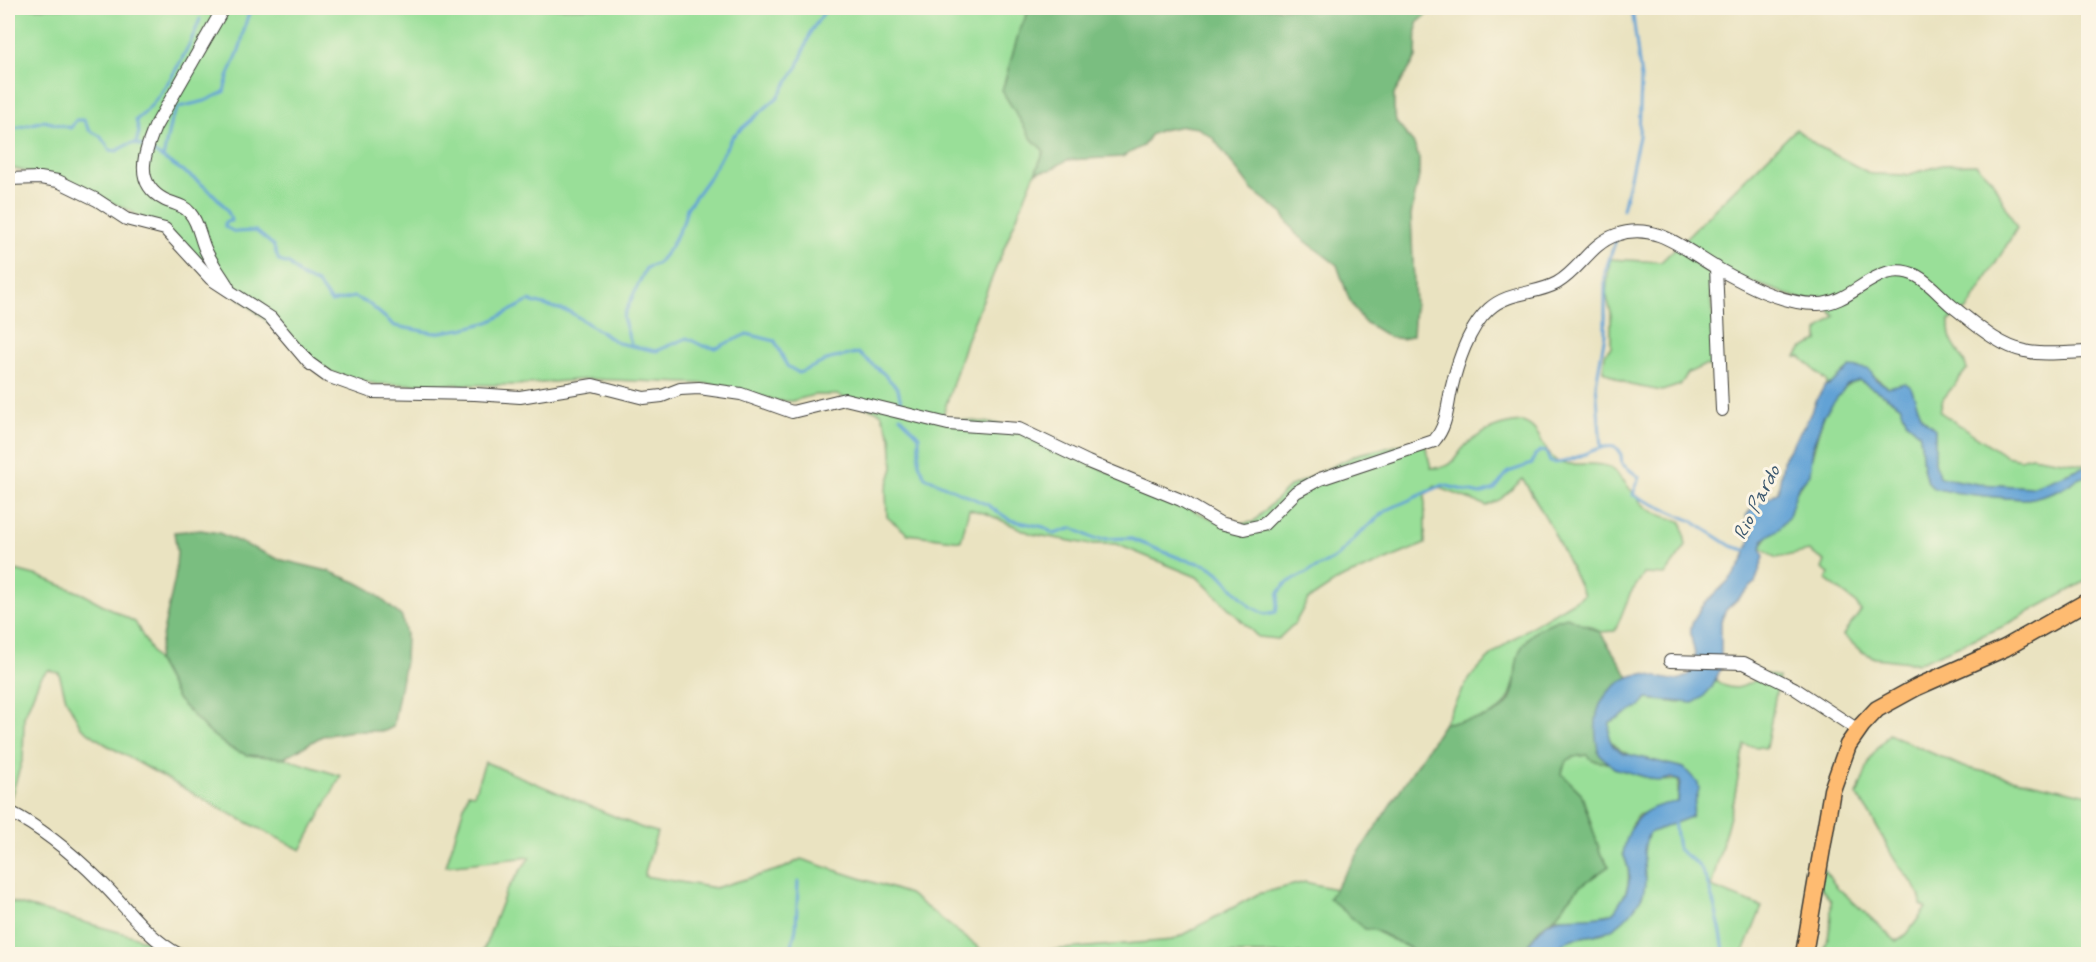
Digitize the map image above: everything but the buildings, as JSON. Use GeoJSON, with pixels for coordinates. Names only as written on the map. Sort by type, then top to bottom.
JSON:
{"type":"FeatureCollection","features":[{"type":"Feature","properties":{"kind":"main road"},"geometry":{"type":"LineString","coordinates":[[1804,954],[1832,790],[1848,745],[1858,730],[1878,708],[1917,687],[2005,648],[2088,601]]}},
{"type":"Feature","properties":{"kind":"street"},"geometry":{"type":"LineString","coordinates":[[220,14],[155,127],[147,146],[142,171],[147,184],[157,195],[188,210],[192,215],[208,257],[234,296]]}},
{"type":"Feature","properties":{"kind":"street"},"geometry":{"type":"LineString","coordinates":[[8,179],[40,178],[58,181],[98,200],[126,219],[165,229],[196,264],[234,296],[271,318],[309,363],[327,376],[372,392],[520,397],[593,385],[644,398],[662,396],[680,389],[699,388],[741,394],[792,412],[835,400],[851,400],[892,412],[948,424],[1019,429],[1088,462],[1173,496],[1220,523],[1244,529],[1263,525],[1296,492],[1320,479],[1434,441],[1444,424],[1456,371],[1483,315],[1502,300],[1557,282],[1574,271],[1601,242],[1616,235],[1636,231],[1654,232],[1665,236],[1716,267],[1786,300],[1820,305],[1839,298],[1886,272],[1902,272],[1918,276],[1950,304],[2010,346],[2026,352],[2088,352]]}},
{"type":"Feature","properties":{"kind":"street"},"geometry":{"type":"LineString","coordinates":[[1716,267],[1722,410]]}},
{"type":"Feature","properties":{"kind":"street"},"geometry":{"type":"LineString","coordinates":[[1670,661],[1723,661],[1752,666],[1794,688],[1858,730]]}},
{"type":"Feature","properties":{"kind":"street"},"geometry":{"type":"LineString","coordinates":[[8,811],[32,824],[64,848],[102,882],[154,940],[178,954]]}},
{"type":"Feature","properties":{"kind":"green space"},"geometry":{"type":"Polygon","coordinates":[[[8,8],[1030,8],[1019,32],[1032,139],[1044,151],[966,341],[943,415],[951,419],[1002,424],[1228,526],[1253,522],[1289,487],[1358,454],[1424,440],[1431,468],[1439,468],[1450,464],[1467,444],[1480,435],[1493,428],[1522,422],[1534,429],[1552,458],[1558,462],[1597,464],[1609,467],[1647,508],[1682,522],[1686,546],[1665,575],[1644,574],[1630,594],[1615,631],[1600,632],[1586,624],[1516,666],[1510,696],[1496,712],[1474,720],[1444,723],[1467,683],[1500,648],[1584,595],[1549,523],[1523,479],[1501,499],[1487,506],[1435,486],[1425,495],[1425,544],[1340,579],[1308,600],[1295,623],[1278,639],[1258,637],[1197,577],[1116,544],[1087,544],[1032,534],[987,514],[969,509],[961,541],[908,534],[887,517],[886,490],[893,468],[891,437],[881,413],[838,395],[814,395],[792,401],[778,401],[710,384],[589,379],[515,385],[376,384],[325,371],[188,254],[131,211],[59,180],[8,167],[8,8]]]}},
{"type":"Feature","properties":{"kind":"green space"},"geometry":{"type":"Polygon","coordinates":[[[1030,8],[1435,8],[1417,23],[1416,58],[1394,94],[1396,122],[1414,144],[1419,158],[1419,176],[1411,215],[1415,306],[1413,335],[1403,339],[1389,337],[1363,321],[1349,299],[1337,265],[1296,234],[1281,212],[1252,190],[1213,138],[1198,128],[1183,126],[1161,130],[1150,135],[1143,146],[1122,157],[1067,160],[1050,170],[1036,172],[1044,151],[1032,139],[1002,91],[1019,32],[1030,8]]]}},
{"type":"Feature","properties":{"kind":"green space"},"geometry":{"type":"Polygon","coordinates":[[[1796,129],[1818,146],[1871,174],[1907,175],[1942,165],[1976,164],[1992,180],[2017,228],[1968,309],[1949,321],[1950,337],[1967,369],[1943,399],[1940,412],[2006,456],[2020,459],[2031,456],[2088,465],[2032,487],[1977,484],[1939,477],[1935,462],[1935,429],[1922,418],[1910,387],[1888,387],[1870,373],[1850,367],[1831,384],[1825,386],[1827,382],[1801,357],[1796,357],[1801,349],[1818,341],[1818,331],[1835,316],[1827,308],[1714,269],[1709,285],[1719,370],[1705,365],[1688,373],[1680,385],[1662,391],[1630,385],[1603,371],[1605,354],[1611,347],[1611,313],[1606,293],[1610,259],[1661,262],[1796,129]]]}},
{"type":"Feature","properties":{"kind":"green space"},"geometry":{"type":"Polygon","coordinates":[[[1859,380],[1900,405],[1907,422],[1919,433],[1923,468],[1932,487],[1964,493],[2026,499],[2053,492],[2078,478],[2088,476],[2088,580],[2002,627],[1918,663],[1875,658],[1861,651],[1843,635],[1861,611],[1855,602],[1826,580],[1829,574],[1822,569],[1825,561],[1809,551],[1776,558],[1761,547],[1789,514],[1796,492],[1807,476],[1822,421],[1828,408],[1846,387],[1859,380]]]}},
{"type":"Feature","properties":{"kind":"green space"},"geometry":{"type":"Polygon","coordinates":[[[201,530],[219,533],[278,559],[328,571],[356,582],[371,590],[402,617],[406,635],[405,661],[393,727],[385,731],[352,731],[322,736],[284,758],[247,755],[228,747],[209,732],[178,700],[157,660],[175,578],[177,552],[174,532],[201,530]]]}},
{"type":"Feature","properties":{"kind":"green space"},"geometry":{"type":"Polygon","coordinates":[[[8,568],[38,576],[83,594],[135,622],[178,700],[209,732],[228,747],[247,755],[284,758],[341,776],[301,850],[219,808],[105,744],[81,727],[66,699],[59,673],[48,670],[40,678],[24,717],[23,758],[8,807],[8,568]]]}},
{"type":"Feature","properties":{"kind":"green space"},"geometry":{"type":"Polygon","coordinates":[[[1567,617],[1600,632],[1629,677],[1618,683],[1599,753],[1609,763],[1593,761],[1588,755],[1577,756],[1567,761],[1562,774],[1581,793],[1601,855],[1609,866],[1579,887],[1554,918],[1539,929],[1522,954],[1421,954],[1375,930],[1365,929],[1329,898],[1444,723],[1488,716],[1504,707],[1512,693],[1518,658],[1526,641],[1539,629],[1567,617]]]}},
{"type":"Feature","properties":{"kind":"green space"},"geometry":{"type":"Polygon","coordinates":[[[1766,674],[1779,677],[1766,748],[1744,745],[1734,800],[1711,887],[1762,907],[1743,954],[1554,954],[1566,940],[1604,933],[1645,881],[1642,846],[1649,833],[1691,817],[1684,768],[1647,761],[1621,750],[1612,743],[1608,734],[1610,722],[1640,707],[1647,699],[1680,703],[1712,687],[1716,680],[1722,685],[1735,688],[1747,685],[1766,674]]]}},
{"type":"Feature","properties":{"kind":"green space"},"geometry":{"type":"Polygon","coordinates":[[[1889,734],[1963,767],[2088,795],[2088,954],[1820,954],[1824,949],[1830,929],[1831,915],[1831,901],[1817,883],[1823,869],[1836,886],[1896,941],[1907,934],[1926,908],[1921,905],[1915,886],[1893,857],[1857,795],[1871,757],[1889,734]]]}},
{"type":"Feature","properties":{"kind":"green space"},"geometry":{"type":"Polygon","coordinates":[[[1588,755],[1594,761],[1609,763],[1614,768],[1659,781],[1678,780],[1678,803],[1638,815],[1631,825],[1630,838],[1623,854],[1628,870],[1628,885],[1614,913],[1590,918],[1554,918],[1579,887],[1609,866],[1601,855],[1581,793],[1562,775],[1563,765],[1569,757],[1588,755]]]}},
{"type":"Feature","properties":{"kind":"green space"},"geometry":{"type":"Polygon","coordinates":[[[485,762],[642,828],[657,832],[644,876],[715,888],[784,868],[801,859],[909,894],[987,954],[482,954],[506,891],[530,857],[446,866],[468,793],[474,794],[485,762]]]}},
{"type":"Feature","properties":{"kind":"green space"},"geometry":{"type":"Polygon","coordinates":[[[1305,882],[1335,889],[1330,899],[1381,934],[1421,954],[1004,954],[1173,940],[1258,894],[1305,882]]]}},
{"type":"Feature","properties":{"kind":"green space"},"geometry":{"type":"Polygon","coordinates":[[[8,901],[133,936],[180,954],[8,954],[8,901]]]}},
{"type":"Feature","properties":{"kind":"water"},"geometry":{"type":"Polygon","coordinates":[[[1850,367],[1869,369],[1875,379],[1888,387],[1905,383],[1911,387],[1922,418],[1935,429],[1935,462],[1939,477],[1977,484],[2032,487],[2088,465],[2088,476],[2053,492],[2026,499],[1964,493],[1932,487],[1923,468],[1919,433],[1907,422],[1900,405],[1859,380],[1847,385],[1824,415],[1813,446],[1810,474],[1798,487],[1789,516],[1780,528],[1764,539],[1761,547],[1764,557],[1755,583],[1726,610],[1721,621],[1721,668],[1712,687],[1702,698],[1693,703],[1647,699],[1640,707],[1610,722],[1609,738],[1613,746],[1623,753],[1684,768],[1698,783],[1699,789],[1691,817],[1649,833],[1644,851],[1645,885],[1643,893],[1624,920],[1608,931],[1569,940],[1554,954],[1522,954],[1533,938],[1550,922],[1557,919],[1607,915],[1614,911],[1628,884],[1628,867],[1623,854],[1629,832],[1646,811],[1678,802],[1680,781],[1672,778],[1659,781],[1614,768],[1599,754],[1596,733],[1597,713],[1606,695],[1632,676],[1643,674],[1674,680],[1686,677],[1691,672],[1695,661],[1691,636],[1692,624],[1704,605],[1730,579],[1741,563],[1753,534],[1746,516],[1749,511],[1778,491],[1784,457],[1806,423],[1819,395],[1825,386],[1831,384],[1850,367]]]}},
{"type":"Feature","properties":{"kind":"waterway"},"geometry":{"type":"LineString","coordinates":[[163,158],[171,120],[179,107],[205,101],[224,92],[252,8]]}},
{"type":"Feature","properties":{"kind":"waterway"},"geometry":{"type":"LineString","coordinates":[[631,344],[623,317],[646,268],[658,263],[670,248],[683,223],[687,208],[710,176],[733,136],[778,97],[798,66],[811,31],[827,8]]}},
{"type":"Feature","properties":{"kind":"waterway"},"geometry":{"type":"LineString","coordinates":[[1623,209],[1639,136],[1641,79],[1632,8]]}},
{"type":"Feature","properties":{"kind":"waterway"},"geometry":{"type":"LineString","coordinates":[[136,143],[139,132],[136,120],[155,101],[173,74],[200,19]]}},
{"type":"Feature","properties":{"kind":"waterway"},"geometry":{"type":"LineString","coordinates":[[8,130],[44,121],[71,128],[76,120],[84,120],[89,130],[100,136],[110,150],[117,151],[132,144],[144,147]]}},
{"type":"Feature","properties":{"kind":"waterway"},"geometry":{"type":"LineString","coordinates":[[150,150],[184,171],[220,200],[231,221],[225,222],[225,227],[235,232],[256,231],[273,245],[279,261],[289,264],[302,277],[317,283],[331,302],[354,297],[369,304],[395,326],[434,333],[462,329],[489,322],[529,301],[570,312],[618,343],[656,351],[687,338],[703,346],[716,348],[747,334],[775,341],[787,366],[799,373],[830,359],[858,353],[883,373],[898,389],[901,402]]}},
{"type":"Feature","properties":{"kind":"waterway"},"geometry":{"type":"LineString","coordinates":[[1601,447],[1596,384],[1605,334],[1605,272],[1616,239]]}},
{"type":"Feature","properties":{"kind":"waterway","name":"Rio Pardo"},"geometry":{"type":"LineString","coordinates":[[900,416],[919,436],[919,463],[925,477],[988,505],[1010,520],[1044,527],[1054,534],[1073,528],[1094,539],[1129,538],[1182,559],[1207,565],[1218,572],[1250,606],[1265,614],[1276,612],[1279,593],[1285,584],[1337,557],[1387,510],[1443,485],[1480,494],[1495,489],[1508,472],[1532,464],[1535,455],[1540,451],[1546,452],[1550,462],[1558,463],[1597,449],[1613,447],[1619,450],[1622,464],[1639,477],[1633,495],[1692,521],[1731,546],[1749,551]]}},
{"type":"Feature","properties":{"kind":"waterway"},"geometry":{"type":"LineString","coordinates":[[1674,821],[1678,849],[1698,865],[1708,885],[1719,923],[1724,954]]}},
{"type":"Feature","properties":{"kind":"waterway"},"geometry":{"type":"LineString","coordinates":[[790,954],[796,928],[798,882]]}}]}
